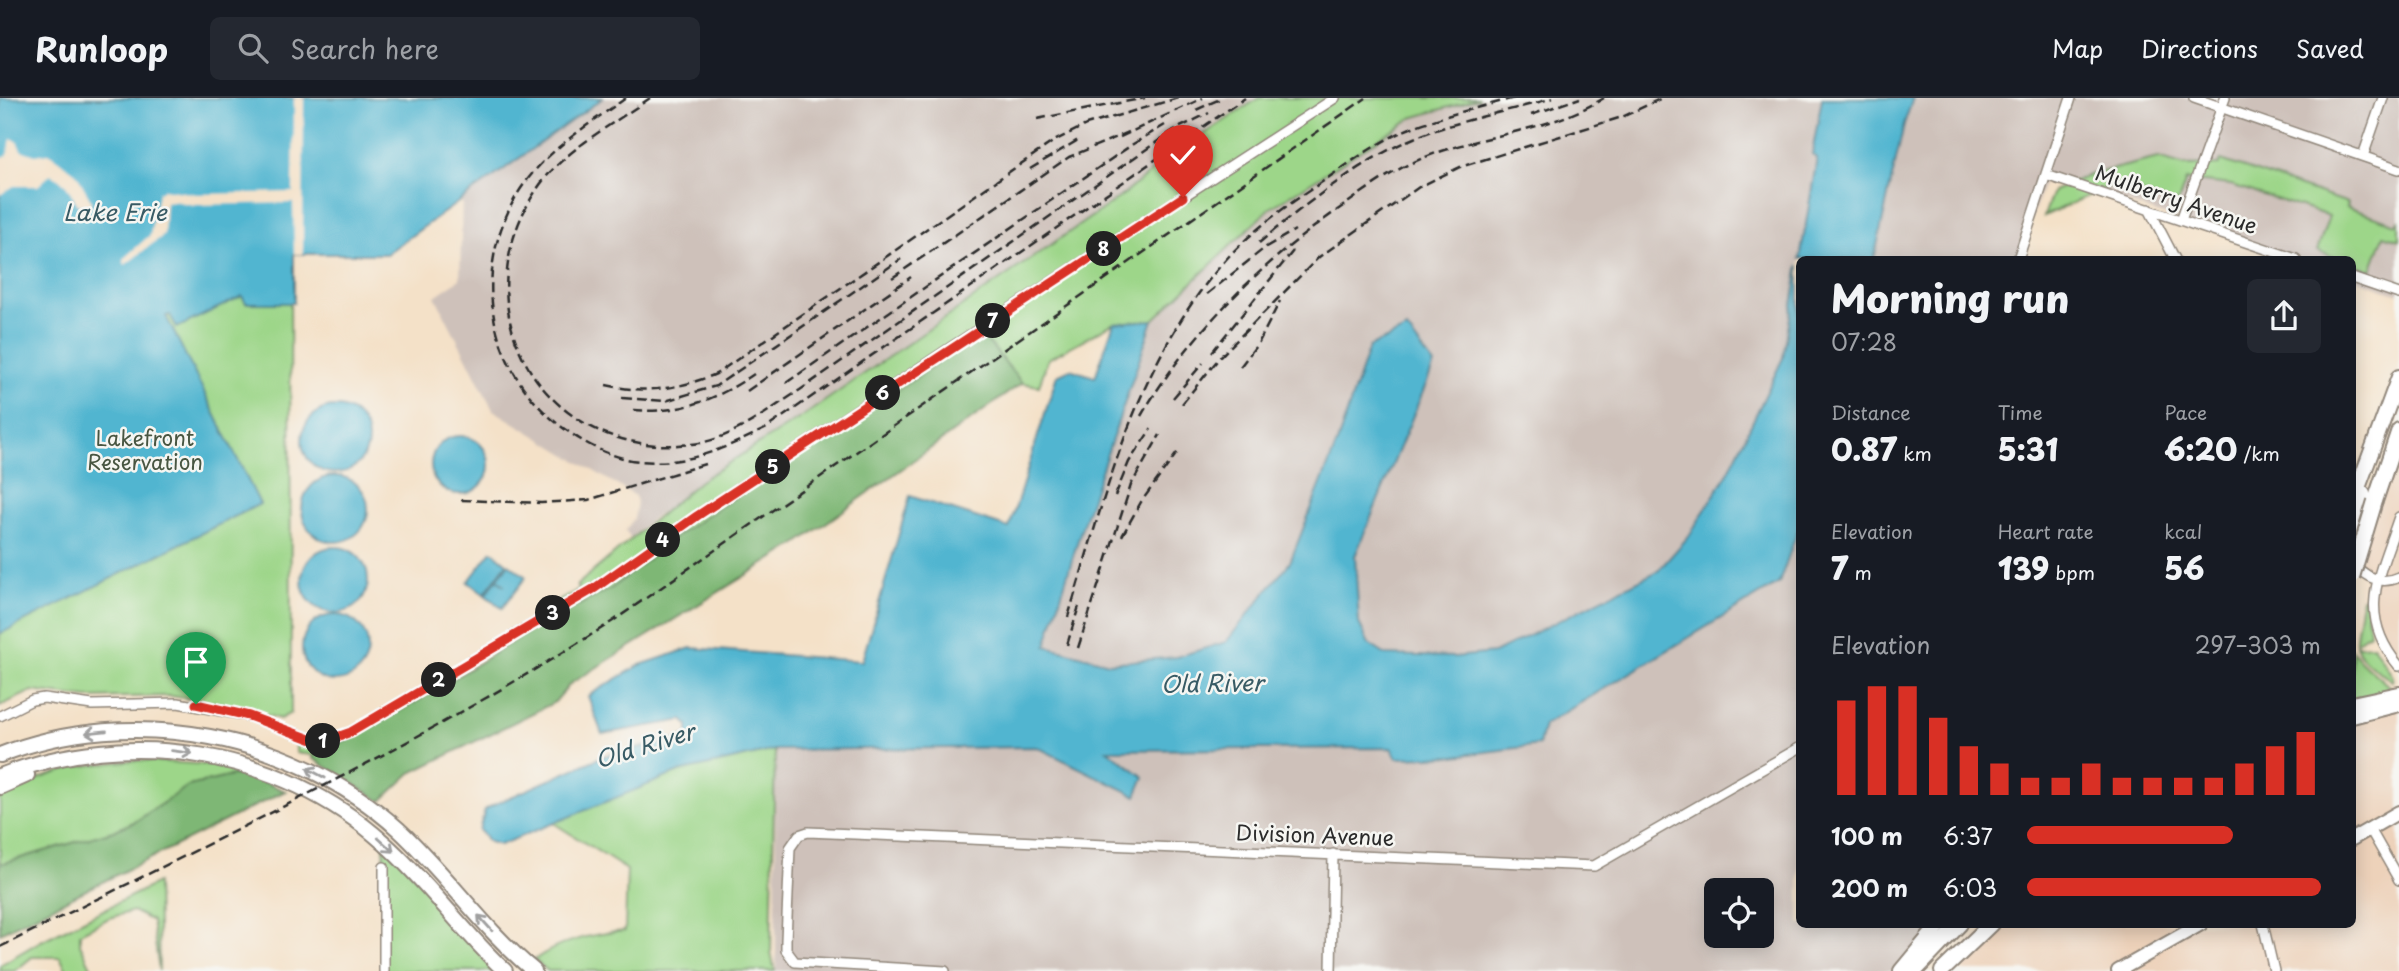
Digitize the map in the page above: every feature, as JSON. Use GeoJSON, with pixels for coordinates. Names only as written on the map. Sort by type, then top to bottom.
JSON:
{"type":"FeatureCollection","features":[{"type":"Feature","properties":{"kind":"highway"},"geometry":{"type":"LineString","coordinates":[[2356,513],[2399,377]]}},
{"type":"Feature","properties":{"kind":"highway"},"geometry":{"type":"LineString","coordinates":[[2356,564],[2399,430]]}},
{"type":"Feature","properties":{"kind":"highway"},"geometry":{"type":"LineString","coordinates":[[2356,494],[2376,445]]}},
{"type":"Feature","properties":{"kind":"highway"},"geometry":{"type":"LineString","coordinates":[[2356,540],[2375,501]]}},
{"type":"Feature","properties":{"kind":"highway"},"geometry":{"type":"LineString","coordinates":[[2356,703],[2399,694]]}},
{"type":"Feature","properties":{"kind":"highway"},"geometry":{"type":"LineString","coordinates":[[2356,715],[2399,704]]}},
{"type":"Feature","properties":{"kind":"highway"},"geometry":{"type":"LineString","coordinates":[[0,755],[68,736],[142,730],[214,737],[291,761],[335,783],[388,820],[534,971]]}},
{"type":"Feature","properties":{"kind":"highway"},"geometry":{"type":"LineString","coordinates":[[0,776],[67,756],[130,750],[202,755],[258,769],[313,793],[384,843],[505,971]]}},
{"type":"Feature","properties":{"kind":"highway"},"geometry":{"type":"LineString","coordinates":[[0,787],[67,756]]}},
{"type":"Feature","properties":{"kind":"highway"},"geometry":{"type":"LineString","coordinates":[[1901,971],[1937,928]]}},
{"type":"Feature","properties":{"kind":"highway"},"geometry":{"type":"LineString","coordinates":[[1915,971],[1956,928]]}},
{"type":"Feature","properties":{"kind":"highway"},"geometry":{"type":"LineString","coordinates":[[1929,971],[1966,928]]}},
{"type":"Feature","properties":{"kind":"highway"},"geometry":{"type":"LineString","coordinates":[[1942,971],[1987,928]]}},
{"type":"Feature","properties":{"kind":"main road"},"geometry":{"type":"LineString","coordinates":[[2356,837],[2399,812]]}},
{"type":"Feature","properties":{"kind":"main road"},"geometry":{"type":"LineString","coordinates":[[2118,971],[2194,928]]}},
{"type":"Feature","properties":{"kind":"street"},"geometry":{"type":"LineString","coordinates":[[0,716],[32,700],[44,698],[92,705],[178,703],[249,716],[313,740],[326,741],[351,732],[595,588],[697,516],[950,348],[1335,98]]}},
{"type":"Feature","properties":{"kind":"street"},"geometry":{"type":"LineString","coordinates":[[2019,256],[2071,98]]}},
{"type":"Feature","properties":{"kind":"street"},"geometry":{"type":"LineString","coordinates":[[2194,98],[2399,169]]}},
{"type":"Feature","properties":{"kind":"street"},"geometry":{"type":"LineString","coordinates":[[2181,220],[2225,98]]}},
{"type":"Feature","properties":{"kind":"street"},"geometry":{"type":"LineString","coordinates":[[2363,156],[2383,98]]}},
{"type":"Feature","properties":{"kind":"street","name":"Mulberry Avenue"},"geometry":{"type":"LineString","coordinates":[[2046,175],[2286,256]]}},
{"type":"Feature","properties":{"kind":"street"},"geometry":{"type":"LineString","coordinates":[[2148,209],[2173,256]]}},
{"type":"Feature","properties":{"kind":"street"},"geometry":{"type":"LineString","coordinates":[[2356,279],[2399,295]]}},
{"type":"Feature","properties":{"kind":"street"},"geometry":{"type":"LineString","coordinates":[[2399,517],[2373,598],[2375,622],[2383,643],[2399,666]]}},
{"type":"Feature","properties":{"kind":"street"},"geometry":{"type":"LineString","coordinates":[[2356,566],[2364,575],[2378,580],[2399,577]]}},
{"type":"Feature","properties":{"kind":"street","name":"Division Avenue"},"geometry":{"type":"LineString","coordinates":[[946,971],[805,965],[789,955],[786,950],[790,848],[799,835],[808,832],[1594,866],[1796,750]]}},
{"type":"Feature","properties":{"kind":"street"},"geometry":{"type":"LineString","coordinates":[[2370,829],[2399,880]]}},
{"type":"Feature","properties":{"kind":"street"},"geometry":{"type":"LineString","coordinates":[[1331,971],[1333,854]]}},
{"type":"Feature","properties":{"kind":"street"},"geometry":{"type":"LineString","coordinates":[[384,867],[384,971]]}},
{"type":"Feature","properties":{"kind":"street"},"geometry":{"type":"LineString","coordinates":[[2264,928],[2274,971]]}},
{"type":"Feature","properties":{"kind":"shaded area"},"geometry":{"type":"Polygon","coordinates":[[[603,98],[1259,98],[1168,158],[1120,197],[654,517],[631,538],[625,531],[634,519],[637,503],[635,496],[493,410],[435,296],[460,279],[462,200],[603,98]]]}},
{"type":"Feature","properties":{"kind":"shaded area"},"geometry":{"type":"Polygon","coordinates":[[[1480,98],[1822,98],[1812,153],[1817,158],[1801,256],[1796,256],[1796,285],[1784,357],[1729,471],[1689,536],[1658,571],[1494,653],[1454,657],[1385,655],[1369,644],[1359,623],[1355,556],[1434,365],[1369,348],[1337,443],[1290,562],[1226,642],[1176,657],[1109,663],[1046,646],[1082,527],[1153,320],[1269,209],[1412,118],[1480,98]]]}},
{"type":"Feature","properties":{"kind":"shaded area"},"geometry":{"type":"Polygon","coordinates":[[[1913,98],[2399,98],[2399,294],[2356,279],[2356,256],[2287,256],[2046,176],[2019,256],[1875,256],[1904,124],[1913,98]]]}},
{"type":"Feature","properties":{"kind":"shaded area"},"geometry":{"type":"Polygon","coordinates":[[[2399,431],[2399,666],[2375,622],[2364,575],[2357,568],[2399,431]]]}},
{"type":"Feature","properties":{"kind":"shaded area"},"geometry":{"type":"Polygon","coordinates":[[[1796,535],[1796,928],[1937,928],[1901,971],[776,971],[775,750],[1037,747],[1135,796],[1106,750],[1391,748],[1397,758],[1544,725],[1779,583],[1796,535]]]}},
{"type":"Feature","properties":{"kind":"shaded area"},"geometry":{"type":"Polygon","coordinates":[[[2399,704],[2399,971],[1964,971],[1957,957],[1987,928],[2356,928],[2356,715],[2399,704]]]}},
{"type":"Feature","properties":{"kind":"green space"},"geometry":{"type":"Polygon","coordinates":[[[1259,98],[1480,98],[1412,118],[1269,209],[1153,320],[1114,323],[1048,359],[1039,386],[1022,383],[982,335],[676,536],[612,588],[570,610],[332,758],[296,753],[296,740],[322,746],[346,740],[421,700],[539,626],[533,617],[579,589],[577,585],[700,481],[806,414],[1120,197],[1168,158],[1259,98]]]}},
{"type":"Feature","properties":{"kind":"green space","name":"Lake Erie"},"geometry":{"type":"Polygon","coordinates":[[[0,102],[290,211],[291,713],[280,719],[226,704],[171,696],[87,698],[32,691],[0,706],[0,102]]]}},
{"type":"Feature","properties":{"kind":"green space"},"geometry":{"type":"Polygon","coordinates":[[[2158,158],[2185,166],[2219,165],[2221,160],[2348,203],[2347,207],[2397,224],[2399,221],[2399,240],[2384,235],[2371,270],[2356,265],[2356,256],[2331,256],[2317,251],[2329,216],[2231,185],[2186,180],[2177,205],[2114,184],[2044,216],[2053,191],[2089,175],[2158,158]]]}},
{"type":"Feature","properties":{"kind":"green space"},"geometry":{"type":"Polygon","coordinates":[[[982,334],[1022,383],[798,543],[570,684],[555,702],[411,773],[381,801],[312,758],[322,746],[346,740],[421,699],[539,625],[612,588],[676,536],[982,334]]]}},
{"type":"Feature","properties":{"kind":"green space"},"geometry":{"type":"Polygon","coordinates":[[[2362,598],[2365,598],[2369,633],[2356,642],[2362,598]]]}},
{"type":"Feature","properties":{"kind":"green space"},"geometry":{"type":"Polygon","coordinates":[[[2356,642],[2358,646],[2373,645],[2393,677],[2392,681],[2359,654],[2356,642]]]}},
{"type":"Feature","properties":{"kind":"green space"},"geometry":{"type":"Polygon","coordinates":[[[2356,656],[2360,661],[2392,690],[2356,699],[2356,656]]]}},
{"type":"Feature","properties":{"kind":"green space"},"geometry":{"type":"Polygon","coordinates":[[[775,750],[771,952],[775,971],[548,971],[534,960],[555,947],[578,939],[625,931],[627,870],[552,822],[679,772],[775,750]]]}},
{"type":"Feature","properties":{"kind":"green space"},"geometry":{"type":"Polygon","coordinates":[[[135,760],[213,765],[244,773],[228,776],[285,791],[0,933],[0,792],[74,767],[135,760]]]}},
{"type":"Feature","properties":{"kind":"green space"},"geometry":{"type":"Polygon","coordinates":[[[244,773],[285,791],[0,933],[0,864],[113,831],[136,821],[188,786],[244,773]]]}},
{"type":"Feature","properties":{"kind":"green space"},"geometry":{"type":"Polygon","coordinates":[[[384,843],[505,971],[384,971],[384,843]]]}},
{"type":"Feature","properties":{"kind":"green space"},"geometry":{"type":"Polygon","coordinates":[[[157,883],[159,971],[152,921],[133,911],[109,918],[80,933],[80,944],[93,971],[67,971],[60,957],[32,957],[15,971],[0,971],[0,965],[41,941],[157,883]]]}},
{"type":"Feature","properties":{"kind":"water","name":"Lake Erie"},"geometry":{"type":"Polygon","coordinates":[[[0,98],[603,98],[386,254],[294,254],[294,303],[246,303],[242,296],[177,328],[170,315],[166,316],[260,504],[0,634],[0,98]]]}},
{"type":"Feature","properties":{"kind":"water"},"geometry":{"type":"Polygon","coordinates":[[[1822,98],[1913,98],[1904,124],[1875,256],[1801,256],[1817,158],[1812,154],[1822,98]]]}},
{"type":"Feature","properties":{"kind":"water","name":"Old River"},"geometry":{"type":"Polygon","coordinates":[[[1796,282],[1796,535],[1779,583],[1544,725],[1539,745],[1454,756],[1397,758],[1391,748],[1107,750],[1144,777],[1136,796],[1037,747],[775,750],[679,772],[500,845],[489,842],[479,830],[485,810],[493,805],[603,756],[672,741],[688,734],[688,725],[683,720],[602,734],[588,696],[640,665],[691,648],[862,661],[910,496],[1009,528],[1057,375],[1070,369],[1095,377],[1114,323],[1153,320],[1082,527],[1046,646],[1109,663],[1176,657],[1226,642],[1290,562],[1337,443],[1369,347],[1407,329],[1434,365],[1355,556],[1359,623],[1369,644],[1386,655],[1454,657],[1494,653],[1658,571],[1689,536],[1729,471],[1783,358],[1796,282]]]}},
{"type":"Feature","properties":{"kind":"water"},"geometry":{"type":"Polygon","coordinates":[[[328,407],[342,407],[354,412],[363,421],[368,440],[366,453],[359,464],[342,473],[328,473],[316,468],[307,459],[302,447],[302,433],[307,421],[316,412],[328,407]]]}},
{"type":"Feature","properties":{"kind":"water"},"geometry":{"type":"Polygon","coordinates":[[[460,436],[476,441],[484,449],[489,465],[484,481],[476,489],[460,494],[444,489],[436,481],[431,465],[436,449],[444,441],[460,436]]]}},
{"type":"Feature","properties":{"kind":"water"},"geometry":{"type":"Polygon","coordinates":[[[328,476],[342,476],[354,481],[363,490],[368,509],[366,522],[359,533],[342,542],[328,542],[316,537],[307,528],[302,516],[302,502],[307,490],[316,481],[328,476]]]}},
{"type":"Feature","properties":{"kind":"water"},"geometry":{"type":"Polygon","coordinates":[[[328,547],[342,547],[354,552],[363,561],[368,580],[366,593],[359,604],[342,613],[328,613],[316,608],[307,599],[302,587],[302,573],[307,561],[316,552],[328,547]]]}},
{"type":"Feature","properties":{"kind":"water"},"geometry":{"type":"Polygon","coordinates":[[[492,551],[507,563],[484,594],[468,582],[492,551]]]}},
{"type":"Feature","properties":{"kind":"water"},"geometry":{"type":"Polygon","coordinates":[[[509,564],[526,577],[502,608],[485,595],[497,580],[505,586],[497,579],[509,564]]]}},
{"type":"Feature","properties":{"kind":"water"},"geometry":{"type":"Polygon","coordinates":[[[328,615],[342,615],[354,620],[363,629],[368,648],[366,661],[359,672],[342,681],[328,681],[316,676],[307,667],[302,655],[302,641],[307,629],[316,620],[328,615]]]}},
{"type":"Feature","properties":{"kind":"pier"},"geometry":{"type":"Polygon","coordinates":[[[294,98],[304,98],[303,254],[294,254],[293,203],[194,205],[173,201],[166,203],[164,235],[125,265],[123,259],[150,235],[158,193],[163,189],[197,194],[293,192],[294,98]]]}},
{"type":"Feature","properties":{"kind":"pier"},"geometry":{"type":"Polygon","coordinates":[[[11,138],[17,141],[21,150],[35,155],[49,153],[76,173],[92,202],[89,206],[78,205],[66,185],[51,174],[38,186],[14,186],[0,195],[0,158],[8,155],[11,138]]]}},
{"type":"Feature","properties":{"kind":"railway"},"geometry":{"type":"LineString","coordinates":[[626,98],[560,146],[531,175],[519,192],[498,239],[492,268],[492,297],[496,326],[504,353],[518,379],[536,403],[558,424],[596,448],[628,459],[656,462],[704,454],[765,429],[1245,98]]}},
{"type":"Feature","properties":{"kind":"railway"},"geometry":{"type":"LineString","coordinates":[[650,98],[573,151],[546,177],[535,192],[513,239],[506,285],[512,330],[530,370],[558,404],[595,429],[640,443],[692,444],[721,437],[749,423],[1174,130],[1209,113]]}},
{"type":"Feature","properties":{"kind":"railway"},"geometry":{"type":"LineString","coordinates":[[1037,119],[1145,98]]}},
{"type":"Feature","properties":{"kind":"railway"},"geometry":{"type":"LineString","coordinates":[[606,385],[634,389],[662,388],[716,374],[1054,141],[1086,125],[1178,98]]}},
{"type":"Feature","properties":{"kind":"railway"},"geometry":{"type":"LineString","coordinates":[[1120,137],[1203,98]]}},
{"type":"Feature","properties":{"kind":"railway"},"geometry":{"type":"LineString","coordinates":[[1196,110],[1222,98]]}},
{"type":"Feature","properties":{"kind":"railway"},"geometry":{"type":"LineString","coordinates":[[0,947],[311,792],[539,667],[613,621],[1366,98]]}},
{"type":"Feature","properties":{"kind":"railway"},"geometry":{"type":"LineString","coordinates":[[1068,617],[1112,473],[1149,379],[1172,335],[1199,293],[1231,254],[1286,207],[1389,138],[1425,123],[1514,98]]}},
{"type":"Feature","properties":{"kind":"railway"},"geometry":{"type":"LineString","coordinates":[[1259,243],[1333,185],[1395,147],[1448,126],[1553,98]]}},
{"type":"Feature","properties":{"kind":"railway"},"geometry":{"type":"LineString","coordinates":[[1531,115],[1580,98]]}},
{"type":"Feature","properties":{"kind":"railway"},"geometry":{"type":"LineString","coordinates":[[1141,416],[1183,355],[1232,299],[1286,249],[1364,191],[1423,158],[1468,143],[1538,126],[1604,98]]}},
{"type":"Feature","properties":{"kind":"railway"},"geometry":{"type":"LineString","coordinates":[[1182,404],[1220,357],[1319,257],[1419,187],[1460,167],[1622,117],[1662,98]]}},
{"type":"Feature","properties":{"kind":"railway"},"geometry":{"type":"LineString","coordinates":[[786,383],[1133,144],[1165,125]]}},
{"type":"Feature","properties":{"kind":"railway"},"geometry":{"type":"LineString","coordinates":[[892,278],[1069,157],[1129,132]]}},
{"type":"Feature","properties":{"kind":"railway"},"geometry":{"type":"LineString","coordinates":[[1030,169],[1078,140]]}},
{"type":"Feature","properties":{"kind":"railway"},"geometry":{"type":"LineString","coordinates":[[1207,294],[1266,247],[1295,230]]}},
{"type":"Feature","properties":{"kind":"railway"},"geometry":{"type":"LineString","coordinates":[[1212,352],[1293,251]]}},
{"type":"Feature","properties":{"kind":"railway"},"geometry":{"type":"LineString","coordinates":[[622,398],[665,401],[716,386],[901,259]]}},
{"type":"Feature","properties":{"kind":"railway"},"geometry":{"type":"LineString","coordinates":[[747,391],[911,277]]}},
{"type":"Feature","properties":{"kind":"railway"},"geometry":{"type":"LineString","coordinates":[[1240,367],[1259,342],[1280,301]]}},
{"type":"Feature","properties":{"kind":"railway"},"geometry":{"type":"LineString","coordinates":[[1173,398],[1203,363]]}},
{"type":"Feature","properties":{"kind":"railway"},"geometry":{"type":"LineString","coordinates":[[633,410],[666,410],[697,403],[726,391],[754,374]]}},
{"type":"Feature","properties":{"kind":"railway"},"geometry":{"type":"LineString","coordinates":[[1115,496],[1129,462],[1151,429]]}},
{"type":"Feature","properties":{"kind":"railway"},"geometry":{"type":"LineString","coordinates":[[1078,648],[1131,485],[1160,435]]}},
{"type":"Feature","properties":{"kind":"railway"},"geometry":{"type":"LineString","coordinates":[[1122,536],[1141,502],[1180,449]]}},
{"type":"Feature","properties":{"kind":"railway"},"geometry":{"type":"LineString","coordinates":[[461,500],[541,503],[588,500],[705,464]]}},
{"type":"Feature","properties":{"kind":"railway"},"geometry":{"type":"LineString","coordinates":[[1067,645],[1079,606]]}},
{"type":"Feature","properties":{"kind":"route"},"geometry":{"type":"LineString","coordinates":[[196,704],[249,716],[313,740],[326,741],[351,732],[595,588],[697,516],[1183,197]]}},
{"type":"Feature","properties":{"kind":"park label","name":"Lakefront Reservation"},"geometry":{"type":"Point","coordinates":[145,451]}}]}
